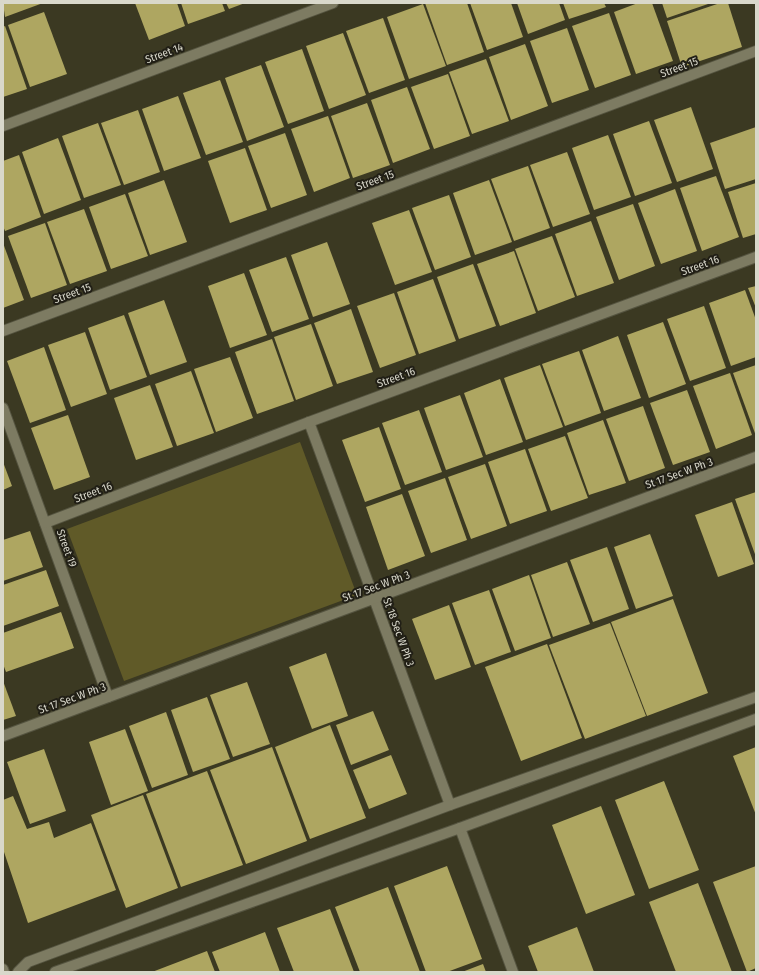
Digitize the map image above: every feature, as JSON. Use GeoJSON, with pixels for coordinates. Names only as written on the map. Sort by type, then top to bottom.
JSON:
{"type":"FeatureCollection","features":[{"type":"Feature","properties":{"kind":"street","name":"Street 14"},"geometry":{"type":"LineString","coordinates":[[3,126],[333,3]]}},
{"type":"Feature","properties":{"kind":"street","name":"Street 15"},"geometry":{"type":"LineString","coordinates":[[3,331],[756,51]]}},
{"type":"Feature","properties":{"kind":"street","name":"Street 16"},"geometry":{"type":"LineString","coordinates":[[45,523],[309,422],[756,257]]}},
{"type":"Feature","properties":{"kind":"street","name":"Street 19"},"geometry":{"type":"LineString","coordinates":[[3,408],[108,697]]}},
{"type":"Feature","properties":{"kind":"street","name":"St 18 Sec W Ph 3"},"geometry":{"type":"LineString","coordinates":[[309,422],[450,805]]}},
{"type":"Feature","properties":{"kind":"street","name":"St 17 Sec W Ph 3"},"geometry":{"type":"LineString","coordinates":[[3,736],[756,457]]}},
{"type":"Feature","properties":{"kind":"street"},"geometry":{"type":"LineString","coordinates":[[18,972],[28,962],[450,805],[756,697]]}},
{"type":"Feature","properties":{"kind":"street"},"geometry":{"type":"LineString","coordinates":[[55,972],[460,828],[756,719]]}},
{"type":"Feature","properties":{"kind":"street"},"geometry":{"type":"LineString","coordinates":[[460,828],[513,972]]}},
{"type":"Feature","properties":{"kind":"shaded area"},"geometry":{"type":"Polygon","coordinates":[[[300,442],[357,595],[124,681],[67,529],[300,442]]]}},
{"type":"Feature","properties":{"kind":"building"},"geometry":{"type":"Polygon","coordinates":[[[3,3],[43,3],[5,17],[3,3]]]}},
{"type":"Feature","properties":{"kind":"building"},"geometry":{"type":"Polygon","coordinates":[[[135,3],[177,3],[185,26],[149,40],[135,3]]]}},
{"type":"Feature","properties":{"kind":"building"},"geometry":{"type":"Polygon","coordinates":[[[181,3],[222,3],[225,11],[188,24],[181,3]]]}},
{"type":"Feature","properties":{"kind":"building"},"geometry":{"type":"Polygon","coordinates":[[[226,3],[245,3],[229,9],[226,3]]]}},
{"type":"Feature","properties":{"kind":"building"},"geometry":{"type":"Polygon","coordinates":[[[425,3],[467,3],[484,52],[447,65],[425,3]]]}},
{"type":"Feature","properties":{"kind":"building"},"geometry":{"type":"Polygon","coordinates":[[[470,3],[511,3],[523,37],[487,50],[470,3]]]}},
{"type":"Feature","properties":{"kind":"building"},"geometry":{"type":"Polygon","coordinates":[[[517,3],[559,3],[565,20],[528,34],[517,3]]]}},
{"type":"Feature","properties":{"kind":"building"},"geometry":{"type":"Polygon","coordinates":[[[563,3],[604,3],[606,7],[569,19],[563,3]]]}},
{"type":"Feature","properties":{"kind":"building"},"geometry":{"type":"Polygon","coordinates":[[[638,3],[652,3],[673,61],[636,74],[614,12],[638,3]]]}},
{"type":"Feature","properties":{"kind":"building"},"geometry":{"type":"Polygon","coordinates":[[[662,3],[711,3],[667,18],[662,3]]]}},
{"type":"Feature","properties":{"kind":"building"},"geometry":{"type":"Polygon","coordinates":[[[720,3],[728,3],[742,47],[682,67],[667,21],[720,3]]]}},
{"type":"Feature","properties":{"kind":"building"},"geometry":{"type":"Polygon","coordinates":[[[423,4],[446,66],[409,79],[387,17],[423,4]]]}},
{"type":"Feature","properties":{"kind":"building"},"geometry":{"type":"Polygon","coordinates":[[[44,12],[67,74],[30,87],[8,25],[44,12]]]}},
{"type":"Feature","properties":{"kind":"building"},"geometry":{"type":"Polygon","coordinates":[[[609,13],[631,75],[595,88],[572,26],[609,13]]]}},
{"type":"Feature","properties":{"kind":"building"},"geometry":{"type":"Polygon","coordinates":[[[383,18],[405,80],[369,93],[346,31],[383,18]]]}},
{"type":"Feature","properties":{"kind":"building"},"geometry":{"type":"Polygon","coordinates":[[[5,26],[27,89],[3,97],[3,27],[5,26]]]}},
{"type":"Feature","properties":{"kind":"building"},"geometry":{"type":"Polygon","coordinates":[[[567,28],[589,90],[552,103],[530,41],[567,28]]]}},
{"type":"Feature","properties":{"kind":"building"},"geometry":{"type":"Polygon","coordinates":[[[343,33],[366,95],[329,109],[306,46],[343,33]]]}},
{"type":"Feature","properties":{"kind":"building"},"geometry":{"type":"Polygon","coordinates":[[[525,44],[548,106],[511,120],[489,57],[525,44]]]}},
{"type":"Feature","properties":{"kind":"building"},"geometry":{"type":"Polygon","coordinates":[[[302,49],[324,111],[288,124],[265,62],[302,49]]]}},
{"type":"Feature","properties":{"kind":"building"},"geometry":{"type":"Polygon","coordinates":[[[486,59],[509,121],[472,134],[449,72],[486,59]]]}},
{"type":"Feature","properties":{"kind":"building"},"geometry":{"type":"Polygon","coordinates":[[[261,65],[284,127],[247,141],[225,78],[261,65]]]}},
{"type":"Feature","properties":{"kind":"building"},"geometry":{"type":"Polygon","coordinates":[[[448,74],[470,136],[434,149],[411,87],[448,74]]]}},
{"type":"Feature","properties":{"kind":"building"},"geometry":{"type":"Polygon","coordinates":[[[220,80],[243,142],[206,155],[183,93],[220,80]]]}},
{"type":"Feature","properties":{"kind":"building"},"geometry":{"type":"Polygon","coordinates":[[[407,87],[430,149],[393,163],[371,100],[407,87]]]}},
{"type":"Feature","properties":{"kind":"building"},"geometry":{"type":"Polygon","coordinates":[[[178,96],[201,158],[164,171],[142,109],[178,96]]]}},
{"type":"Feature","properties":{"kind":"building"},"geometry":{"type":"Polygon","coordinates":[[[367,103],[390,165],[353,178],[331,116],[367,103]]]}},
{"type":"Feature","properties":{"kind":"building"},"geometry":{"type":"Polygon","coordinates":[[[691,107],[713,169],[677,182],[654,120],[691,107]]]}},
{"type":"Feature","properties":{"kind":"building"},"geometry":{"type":"Polygon","coordinates":[[[138,110],[160,172],[124,185],[101,123],[138,110]]]}},
{"type":"Feature","properties":{"kind":"building"},"geometry":{"type":"Polygon","coordinates":[[[328,116],[350,178],[314,192],[291,129],[328,116]]]}},
{"type":"Feature","properties":{"kind":"building"},"geometry":{"type":"Polygon","coordinates":[[[649,121],[672,183],[635,196],[613,134],[649,121]]]}},
{"type":"Feature","properties":{"kind":"building"},"geometry":{"type":"Polygon","coordinates":[[[98,123],[121,185],[84,198],[62,136],[98,123]]]}},
{"type":"Feature","properties":{"kind":"building"},"geometry":{"type":"Polygon","coordinates":[[[756,127],[756,179],[725,189],[710,143],[756,127]]]}},
{"type":"Feature","properties":{"kind":"building"},"geometry":{"type":"Polygon","coordinates":[[[285,133],[307,195],[271,208],[248,146],[285,133]]]}},
{"type":"Feature","properties":{"kind":"building"},"geometry":{"type":"Polygon","coordinates":[[[608,135],[631,197],[594,210],[572,148],[608,135]]]}},
{"type":"Feature","properties":{"kind":"building"},"geometry":{"type":"Polygon","coordinates":[[[58,138],[81,200],[44,214],[22,152],[58,138]]]}},
{"type":"Feature","properties":{"kind":"building"},"geometry":{"type":"Polygon","coordinates":[[[245,148],[267,210],[230,223],[208,161],[245,148]]]}},
{"type":"Feature","properties":{"kind":"building"},"geometry":{"type":"Polygon","coordinates":[[[567,152],[590,214],[553,227],[530,165],[567,152]]]}},
{"type":"Feature","properties":{"kind":"building"},"geometry":{"type":"Polygon","coordinates":[[[19,155],[41,217],[5,231],[3,226],[3,161],[19,155]]]}},
{"type":"Feature","properties":{"kind":"building"},"geometry":{"type":"Polygon","coordinates":[[[528,166],[550,228],[514,241],[491,179],[528,166]]]}},
{"type":"Feature","properties":{"kind":"building"},"geometry":{"type":"Polygon","coordinates":[[[716,176],[739,237],[702,251],[680,188],[716,176]]]}},
{"type":"Feature","properties":{"kind":"building"},"geometry":{"type":"Polygon","coordinates":[[[164,180],[187,242],[150,255],[128,193],[164,180]]]}},
{"type":"Feature","properties":{"kind":"building"},"geometry":{"type":"Polygon","coordinates":[[[489,180],[512,242],[475,255],[453,193],[489,180]]]}},
{"type":"Feature","properties":{"kind":"building"},"geometry":{"type":"Polygon","coordinates":[[[756,183],[756,234],[743,238],[728,192],[756,183]]]}},
{"type":"Feature","properties":{"kind":"building"},"geometry":{"type":"Polygon","coordinates":[[[675,189],[697,251],[661,264],[638,203],[675,189]]]}},
{"type":"Feature","properties":{"kind":"building"},"geometry":{"type":"Polygon","coordinates":[[[125,194],[148,256],[111,269],[89,207],[125,194]]]}},
{"type":"Feature","properties":{"kind":"building"},"geometry":{"type":"Polygon","coordinates":[[[449,195],[471,257],[435,270],[412,208],[449,195]]]}},
{"type":"Feature","properties":{"kind":"building"},"geometry":{"type":"Polygon","coordinates":[[[633,204],[655,266],[619,280],[596,217],[633,204]]]}},
{"type":"Feature","properties":{"kind":"building"},"geometry":{"type":"Polygon","coordinates":[[[84,209],[107,271],[70,284],[47,222],[84,209]]]}},
{"type":"Feature","properties":{"kind":"building"},"geometry":{"type":"Polygon","coordinates":[[[409,210],[432,272],[395,285],[372,223],[409,210]]]}},
{"type":"Feature","properties":{"kind":"building"},"geometry":{"type":"Polygon","coordinates":[[[591,221],[614,283],[577,296],[555,234],[591,221]]]}},
{"type":"Feature","properties":{"kind":"building"},"geometry":{"type":"Polygon","coordinates":[[[45,223],[67,285],[31,298],[8,236],[45,223]]]}},
{"type":"Feature","properties":{"kind":"building"},"geometry":{"type":"Polygon","coordinates":[[[552,236],[575,297],[538,311],[515,249],[552,236]]]}},
{"type":"Feature","properties":{"kind":"building"},"geometry":{"type":"Polygon","coordinates":[[[327,242],[350,304],[313,317],[291,255],[327,242]]]}},
{"type":"Feature","properties":{"kind":"building"},"geometry":{"type":"Polygon","coordinates":[[[3,243],[24,300],[3,308],[3,243]]]}},
{"type":"Feature","properties":{"kind":"building"},"geometry":{"type":"Polygon","coordinates":[[[514,251],[536,313],[500,326],[477,264],[514,251]]]}},
{"type":"Feature","properties":{"kind":"building"},"geometry":{"type":"Polygon","coordinates":[[[286,257],[309,319],[272,332],[249,270],[286,257]]]}},
{"type":"Feature","properties":{"kind":"building"},"geometry":{"type":"Polygon","coordinates":[[[473,264],[496,326],[459,339],[437,277],[473,264]]]}},
{"type":"Feature","properties":{"kind":"building"},"geometry":{"type":"Polygon","coordinates":[[[244,273],[267,335],[230,348],[208,286],[244,273]]]}},
{"type":"Feature","properties":{"kind":"building"},"geometry":{"type":"Polygon","coordinates":[[[433,279],[456,341],[419,354],[397,292],[433,279]]]}},
{"type":"Feature","properties":{"kind":"building"},"geometry":{"type":"Polygon","coordinates":[[[756,286],[756,308],[748,288],[756,286]]]}},
{"type":"Feature","properties":{"kind":"building"},"geometry":{"type":"Polygon","coordinates":[[[745,290],[756,320],[756,357],[731,366],[709,303],[745,290]]]}},
{"type":"Feature","properties":{"kind":"building"},"geometry":{"type":"Polygon","coordinates":[[[394,293],[416,355],[380,368],[357,306],[394,293]]]}},
{"type":"Feature","properties":{"kind":"building"},"geometry":{"type":"Polygon","coordinates":[[[164,300],[187,362],[150,375],[128,313],[164,300]]]}},
{"type":"Feature","properties":{"kind":"building"},"geometry":{"type":"Polygon","coordinates":[[[704,306],[726,368],[690,381],[667,319],[704,306]]]}},
{"type":"Feature","properties":{"kind":"building"},"geometry":{"type":"Polygon","coordinates":[[[351,309],[373,372],[337,384],[314,323],[351,309]]]}},
{"type":"Feature","properties":{"kind":"building"},"geometry":{"type":"Polygon","coordinates":[[[124,315],[147,377],[110,390],[88,328],[124,315]]]}},
{"type":"Feature","properties":{"kind":"building"},"geometry":{"type":"Polygon","coordinates":[[[663,322],[686,384],[649,398],[627,335],[663,322]]]}},
{"type":"Feature","properties":{"kind":"building"},"geometry":{"type":"Polygon","coordinates":[[[311,324],[333,386],[296,400],[274,337],[311,324]]]}},
{"type":"Feature","properties":{"kind":"building"},"geometry":{"type":"Polygon","coordinates":[[[85,332],[107,394],[71,407],[48,345],[85,332]]]}},
{"type":"Feature","properties":{"kind":"building"},"geometry":{"type":"Polygon","coordinates":[[[618,336],[641,398],[604,411],[582,350],[618,336]]]}},
{"type":"Feature","properties":{"kind":"building"},"geometry":{"type":"Polygon","coordinates":[[[272,339],[294,401],[257,414],[235,352],[272,339]]]}},
{"type":"Feature","properties":{"kind":"building"},"geometry":{"type":"Polygon","coordinates":[[[44,347],[66,410],[30,423],[7,361],[44,347]]]}},
{"type":"Feature","properties":{"kind":"building"},"geometry":{"type":"Polygon","coordinates":[[[579,351],[601,413],[565,426],[542,364],[579,351]]]}},
{"type":"Feature","properties":{"kind":"building"},"geometry":{"type":"Polygon","coordinates":[[[230,357],[253,418],[216,432],[194,369],[230,357]]]}},
{"type":"Feature","properties":{"kind":"building"},"geometry":{"type":"Polygon","coordinates":[[[540,365],[563,427],[526,440],[504,378],[540,365]]]}},
{"type":"Feature","properties":{"kind":"building"},"geometry":{"type":"Polygon","coordinates":[[[756,365],[756,436],[733,373],[756,365]]]}},
{"type":"Feature","properties":{"kind":"building"},"geometry":{"type":"Polygon","coordinates":[[[191,371],[214,433],[177,446],[155,384],[191,371]]]}},
{"type":"Feature","properties":{"kind":"building"},"geometry":{"type":"Polygon","coordinates":[[[730,373],[752,435],[716,449],[693,386],[730,373]]]}},
{"type":"Feature","properties":{"kind":"building"},"geometry":{"type":"Polygon","coordinates":[[[500,379],[523,442],[486,455],[464,393],[500,379]]]}},
{"type":"Feature","properties":{"kind":"building"},"geometry":{"type":"Polygon","coordinates":[[[150,385],[173,447],[136,460],[114,398],[150,385]]]}},
{"type":"Feature","properties":{"kind":"building"},"geometry":{"type":"Polygon","coordinates":[[[687,390],[710,452],[673,465],[650,403],[687,390]]]}},
{"type":"Feature","properties":{"kind":"building"},"geometry":{"type":"Polygon","coordinates":[[[460,395],[483,457],[446,470],[424,408],[460,395]]]}},
{"type":"Feature","properties":{"kind":"building"},"geometry":{"type":"Polygon","coordinates":[[[643,406],[665,468],[629,481],[606,419],[643,406]]]}},
{"type":"Feature","properties":{"kind":"building"},"geometry":{"type":"Polygon","coordinates":[[[419,410],[442,472],[405,485],[382,423],[419,410]]]}},
{"type":"Feature","properties":{"kind":"building"},"geometry":{"type":"Polygon","coordinates":[[[68,415],[90,477],[54,490],[31,428],[68,415]]]}},
{"type":"Feature","properties":{"kind":"building"},"geometry":{"type":"Polygon","coordinates":[[[603,420],[626,483],[589,495],[567,433],[603,420]]]}},
{"type":"Feature","properties":{"kind":"building"},"geometry":{"type":"Polygon","coordinates":[[[379,427],[401,489],[365,502],[342,440],[379,427]]]}},
{"type":"Feature","properties":{"kind":"building"},"geometry":{"type":"Polygon","coordinates":[[[565,436],[588,498],[551,511],[528,449],[565,436]]]}},
{"type":"Feature","properties":{"kind":"building"},"geometry":{"type":"Polygon","coordinates":[[[525,449],[547,511],[510,524],[488,462],[525,449]]]}},
{"type":"Feature","properties":{"kind":"building"},"geometry":{"type":"Polygon","coordinates":[[[3,462],[12,486],[3,490],[3,462]]]}},
{"type":"Feature","properties":{"kind":"building"},"geometry":{"type":"Polygon","coordinates":[[[485,464],[507,526],[471,539],[448,477],[485,464]]]}},
{"type":"Feature","properties":{"kind":"building"},"geometry":{"type":"Polygon","coordinates":[[[445,478],[467,540],[431,553],[408,491],[445,478]]]}},
{"type":"Feature","properties":{"kind":"building"},"geometry":{"type":"Polygon","coordinates":[[[756,492],[756,557],[735,499],[756,492]]]}},
{"type":"Feature","properties":{"kind":"building"},"geometry":{"type":"Polygon","coordinates":[[[402,494],[425,556],[388,570],[366,507],[402,494]]]}},
{"type":"Feature","properties":{"kind":"building"},"geometry":{"type":"Polygon","coordinates":[[[732,502],[754,564],[718,577],[695,515],[732,502]]]}},
{"type":"Feature","properties":{"kind":"building"},"geometry":{"type":"Polygon","coordinates":[[[30,531],[43,567],[3,581],[3,540],[30,531]]]}},
{"type":"Feature","properties":{"kind":"building"},"geometry":{"type":"Polygon","coordinates":[[[650,534],[673,596],[636,609],[614,547],[650,534]]]}},
{"type":"Feature","properties":{"kind":"building"},"geometry":{"type":"Polygon","coordinates":[[[607,547],[629,609],[593,622],[570,560],[607,547]]]}},
{"type":"Feature","properties":{"kind":"building"},"geometry":{"type":"Polygon","coordinates":[[[567,562],[590,624],[553,637],[531,575],[567,562]]]}},
{"type":"Feature","properties":{"kind":"building"},"geometry":{"type":"Polygon","coordinates":[[[46,570],[59,606],[3,626],[3,585],[46,570]]]}},
{"type":"Feature","properties":{"kind":"building"},"geometry":{"type":"Polygon","coordinates":[[[529,575],[551,638],[515,651],[492,589],[529,575]]]}},
{"type":"Feature","properties":{"kind":"building"},"geometry":{"type":"Polygon","coordinates":[[[489,590],[511,652],[475,665],[452,603],[489,590]]]}},
{"type":"Feature","properties":{"kind":"building"},"geometry":{"type":"Polygon","coordinates":[[[673,599],[708,693],[647,716],[611,622],[673,599]]]}},
{"type":"Feature","properties":{"kind":"building"},"geometry":{"type":"Polygon","coordinates":[[[449,605],[471,667],[435,680],[412,619],[449,605]]]}},
{"type":"Feature","properties":{"kind":"building"},"geometry":{"type":"Polygon","coordinates":[[[61,612],[74,648],[6,672],[3,664],[3,633],[61,612]]]}},
{"type":"Feature","properties":{"kind":"building"},"geometry":{"type":"Polygon","coordinates":[[[610,623],[646,716],[585,739],[549,645],[610,623]]]}},
{"type":"Feature","properties":{"kind":"building"},"geometry":{"type":"Polygon","coordinates":[[[547,644],[582,738],[521,761],[485,667],[547,644]]]}},
{"type":"Feature","properties":{"kind":"building"},"geometry":{"type":"Polygon","coordinates":[[[326,653],[348,716],[312,729],[289,667],[326,653]]]}},
{"type":"Feature","properties":{"kind":"building"},"geometry":{"type":"Polygon","coordinates":[[[3,681],[16,716],[3,720],[3,681]]]}},
{"type":"Feature","properties":{"kind":"building"},"geometry":{"type":"Polygon","coordinates":[[[247,682],[270,744],[233,757],[210,695],[247,682]]]}},
{"type":"Feature","properties":{"kind":"building"},"geometry":{"type":"Polygon","coordinates":[[[207,697],[230,759],[193,772],[171,710],[207,697]]]}},
{"type":"Feature","properties":{"kind":"building"},"geometry":{"type":"Polygon","coordinates":[[[373,711],[389,750],[351,765],[336,725],[373,711]]]}},
{"type":"Feature","properties":{"kind":"building"},"geometry":{"type":"Polygon","coordinates":[[[166,712],[188,775],[152,788],[129,726],[166,712]]]}},
{"type":"Feature","properties":{"kind":"building"},"geometry":{"type":"Polygon","coordinates":[[[330,725],[366,818],[310,839],[275,747],[330,725]]]}},
{"type":"Feature","properties":{"kind":"building"},"geometry":{"type":"Polygon","coordinates":[[[125,729],[148,791],[111,805],[89,742],[125,729]]]}},
{"type":"Feature","properties":{"kind":"building"},"geometry":{"type":"Polygon","coordinates":[[[272,747],[307,841],[246,864],[210,770],[272,747]]]}},
{"type":"Feature","properties":{"kind":"building"},"geometry":{"type":"Polygon","coordinates":[[[756,747],[756,815],[733,756],[756,747]]]}},
{"type":"Feature","properties":{"kind":"building"},"geometry":{"type":"Polygon","coordinates":[[[44,749],[66,811],[30,824],[7,762],[44,749]]]}},
{"type":"Feature","properties":{"kind":"building"},"geometry":{"type":"Polygon","coordinates":[[[391,755],[407,794],[369,809],[353,770],[391,755]]]}},
{"type":"Feature","properties":{"kind":"building"},"geometry":{"type":"Polygon","coordinates":[[[207,771],[243,865],[181,887],[146,794],[207,771]]]}},
{"type":"Feature","properties":{"kind":"building"},"geometry":{"type":"Polygon","coordinates":[[[664,781],[699,870],[649,889],[615,800],[664,781]]]}},
{"type":"Feature","properties":{"kind":"building"},"geometry":{"type":"Polygon","coordinates":[[[143,795],[178,888],[126,908],[91,815],[143,795]]]}},
{"type":"Feature","properties":{"kind":"building"},"geometry":{"type":"Polygon","coordinates":[[[13,796],[27,829],[49,822],[54,838],[91,823],[116,890],[28,923],[3,849],[3,800],[13,796]]]}},
{"type":"Feature","properties":{"kind":"building"},"geometry":{"type":"Polygon","coordinates":[[[601,806],[635,895],[586,914],[552,825],[601,806]]]}},
{"type":"Feature","properties":{"kind":"building"},"geometry":{"type":"Polygon","coordinates":[[[447,866],[482,959],[447,972],[426,972],[394,886],[447,866]]]}},
{"type":"Feature","properties":{"kind":"building"},"geometry":{"type":"Polygon","coordinates":[[[756,866],[756,968],[747,972],[713,882],[756,866]]]}},
{"type":"Feature","properties":{"kind":"building"},"geometry":{"type":"Polygon","coordinates":[[[698,883],[732,972],[676,972],[649,902],[698,883]]]}},
{"type":"Feature","properties":{"kind":"building"},"geometry":{"type":"Polygon","coordinates":[[[388,887],[420,972],[360,972],[335,907],[388,887]]]}},
{"type":"Feature","properties":{"kind":"building"},"geometry":{"type":"Polygon","coordinates":[[[330,909],[354,972],[294,972],[277,928],[330,909]]]}},
{"type":"Feature","properties":{"kind":"building"},"geometry":{"type":"Polygon","coordinates":[[[577,927],[594,972],[538,972],[528,946],[577,927]]]}},
{"type":"Feature","properties":{"kind":"building"},"geometry":{"type":"Polygon","coordinates":[[[265,932],[280,972],[220,972],[212,952],[265,932]]]}},
{"type":"Feature","properties":{"kind":"building"},"geometry":{"type":"Polygon","coordinates":[[[207,951],[215,972],[152,972],[207,951]]]}},
{"type":"Feature","properties":{"kind":"building"},"geometry":{"type":"Polygon","coordinates":[[[483,964],[486,972],[462,972],[483,964]]]}}]}
